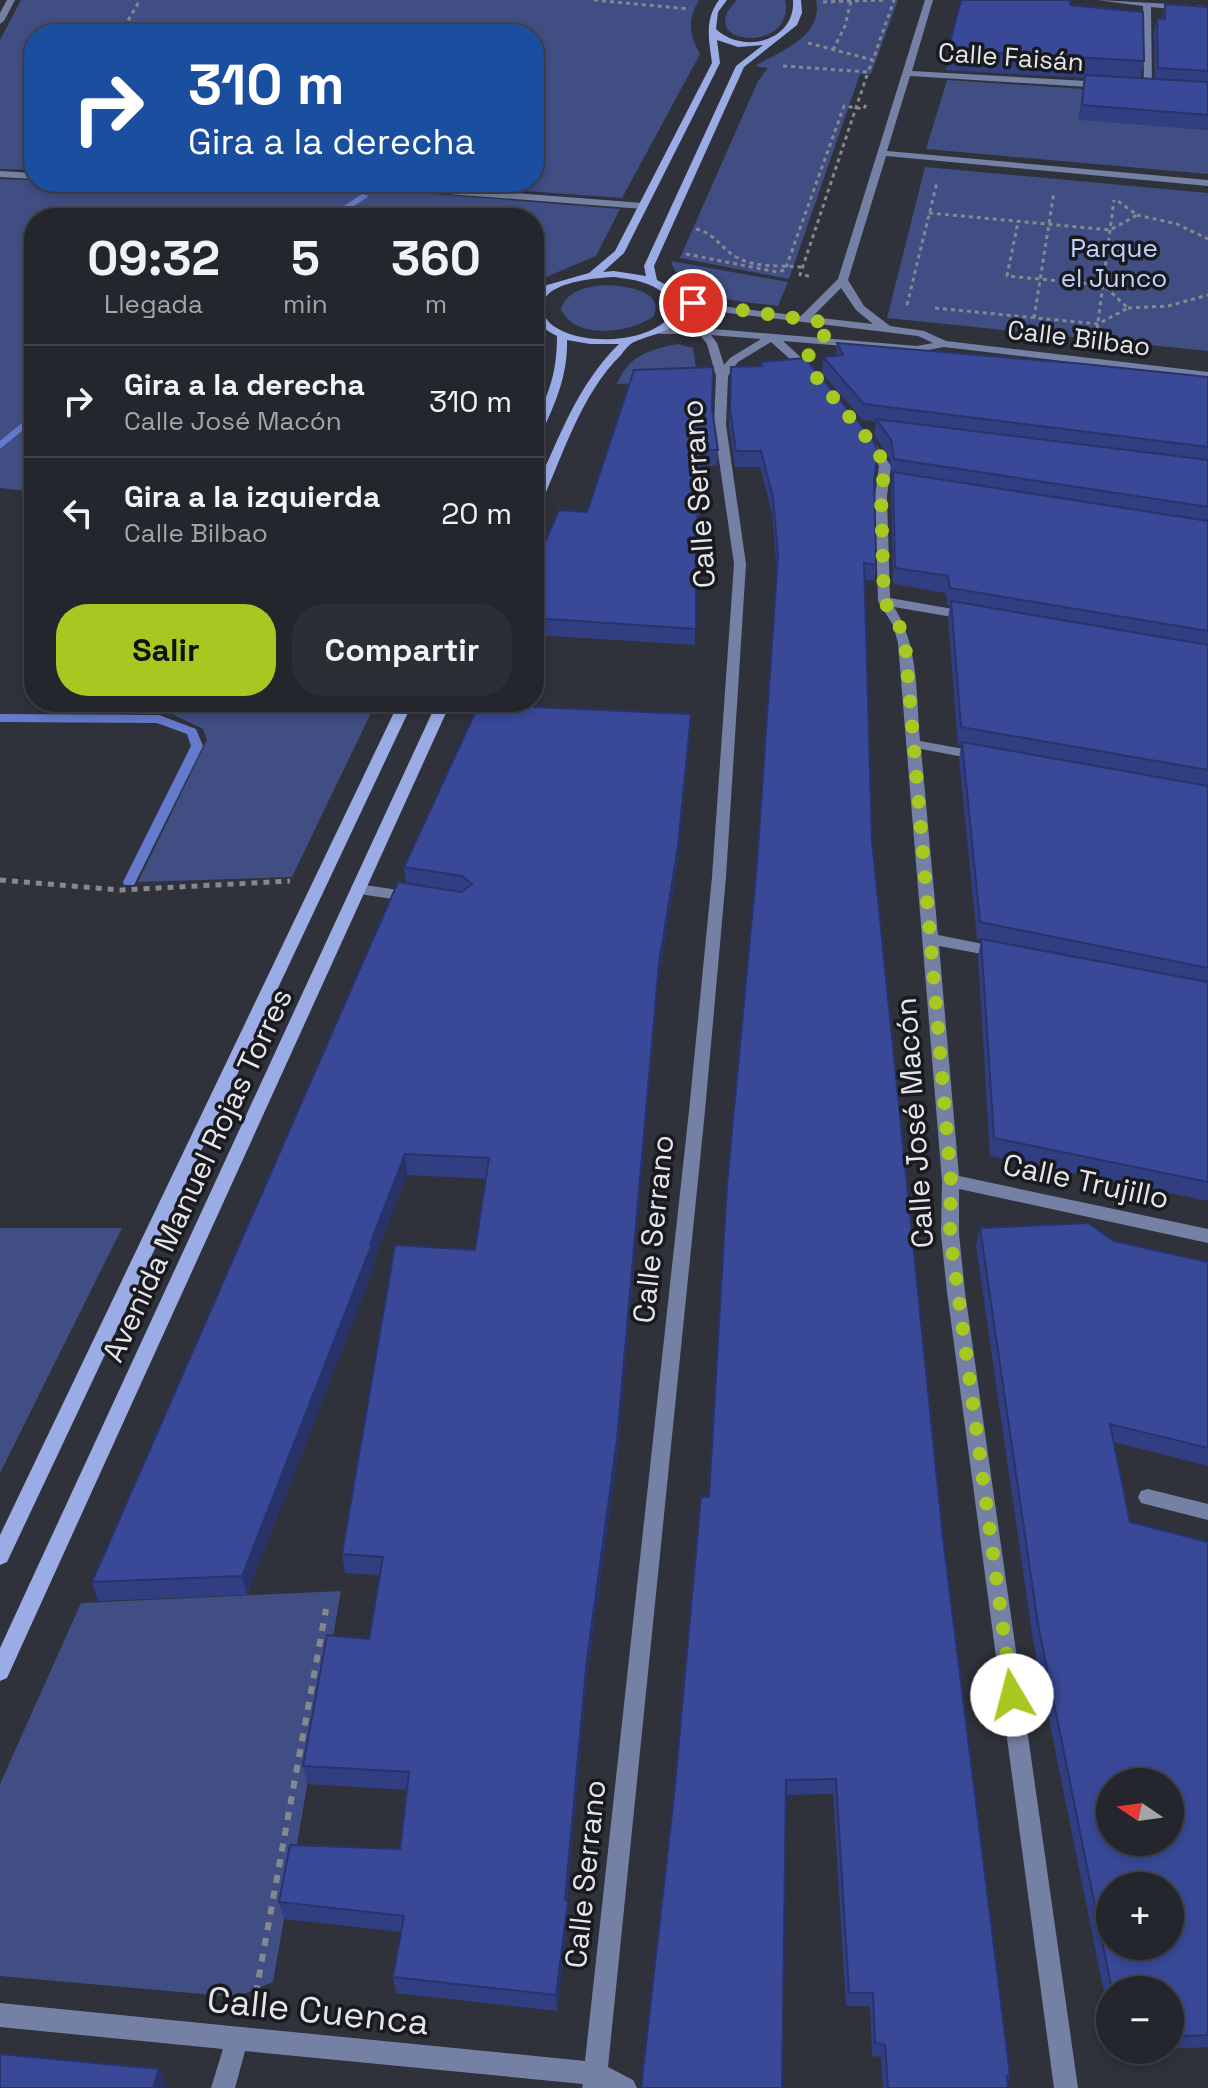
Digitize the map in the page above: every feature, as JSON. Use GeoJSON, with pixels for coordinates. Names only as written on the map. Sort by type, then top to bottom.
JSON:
{"type":"FeatureCollection","features":[{"type":"Feature","properties":{"kind":"main road"},"geometry":{"type":"LineString","coordinates":[[593,275],[619,253],[716,63],[712,30],[714,12],[723,0]]}},
{"type":"Feature","properties":{"kind":"main road"},"geometry":{"type":"LineString","coordinates":[[652,281],[649,266],[740,66],[791,28],[800,9],[797,0]]}},
{"type":"Feature","properties":{"kind":"main road"},"geometry":{"type":"LineString","coordinates":[[712,30],[725,42],[773,42]]}},
{"type":"Feature","properties":{"kind":"main road"},"geometry":{"type":"LineString","coordinates":[[544,293],[555,285],[593,275],[634,276],[652,281],[674,295],[678,304],[678,314],[672,323],[660,331],[629,340],[606,342],[562,334],[544,323]]}},
{"type":"Feature","properties":{"kind":"main road"},"geometry":{"type":"LineString","coordinates":[[544,416],[555,393],[563,364],[562,334]]}},
{"type":"Feature","properties":{"kind":"main road"},"geometry":{"type":"LineString","coordinates":[[544,484],[584,396],[602,367],[629,340]]}},
{"type":"Feature","properties":{"kind":"main road","name":"Avenida Manuel Rojas Torres"},"geometry":{"type":"LineString","coordinates":[[0,1556],[401,712]]}},
{"type":"Feature","properties":{"kind":"main road","name":"Avenida Manuel Rojas Torres"},"geometry":{"type":"LineString","coordinates":[[0,1671],[439,712]]}},
{"type":"Feature","properties":{"kind":"street"},"geometry":{"type":"LineString","coordinates":[[0,21],[11,0]]}},
{"type":"Feature","properties":{"kind":"street"},"geometry":{"type":"LineString","coordinates":[[803,320],[843,280],[929,0]]}},
{"type":"Feature","properties":{"kind":"street"},"geometry":{"type":"LineString","coordinates":[[1101,0],[1208,9]]}},
{"type":"Feature","properties":{"kind":"street"},"geometry":{"type":"LineString","coordinates":[[1147,4],[1148,88]]}},
{"type":"Feature","properties":{"kind":"street","name":"Calle Faisán"},"geometry":{"type":"LineString","coordinates":[[907,73],[1118,86]]}},
{"type":"Feature","properties":{"kind":"street"},"geometry":{"type":"LineString","coordinates":[[1133,87],[1163,89]]}},
{"type":"Feature","properties":{"kind":"street"},"geometry":{"type":"LineString","coordinates":[[882,153],[1208,183]]}},
{"type":"Feature","properties":{"kind":"street"},"geometry":{"type":"LineString","coordinates":[[0,174],[24,175]]}},
{"type":"Feature","properties":{"kind":"street"},"geometry":{"type":"LineString","coordinates":[[461,192],[643,206]]}},
{"type":"Feature","properties":{"kind":"street"},"geometry":{"type":"LineString","coordinates":[[843,280],[851,300],[861,312],[887,329]]}},
{"type":"Feature","properties":{"kind":"street","name":"Calle Bilbao"},"geometry":{"type":"LineString","coordinates":[[674,295],[728,310],[920,333],[944,344]]}},
{"type":"Feature","properties":{"kind":"street"},"geometry":{"type":"LineString","coordinates":[[772,337],[816,377],[808,356],[822,341],[829,323]]}},
{"type":"Feature","properties":{"kind":"street","name":"Calle Bilbao"},"geometry":{"type":"LineString","coordinates":[[660,331],[702,331],[917,349],[944,344],[1208,375]]}},
{"type":"Feature","properties":{"kind":"street","name":"Calle Serrano"},"geometry":{"type":"LineString","coordinates":[[595,2081],[696,1126],[719,877],[740,564],[720,425],[722,376],[712,343],[702,331]]}},
{"type":"Feature","properties":{"kind":"street","name":"Calle Serrano"},"geometry":{"type":"LineString","coordinates":[[722,376],[734,360],[772,337]]}},
{"type":"Feature","properties":{"kind":"street","name":"Calle José Macón"},"geometry":{"type":"LineString","coordinates":[[864,426],[885,466],[881,496],[884,601],[899,625],[905,643],[951,1181],[950,1234],[956,1292],[1066,2088]]}},
{"type":"Feature","properties":{"kind":"street"},"geometry":{"type":"LineString","coordinates":[[885,481],[900,484]]}},
{"type":"Feature","properties":{"kind":"street"},"geometry":{"type":"LineString","coordinates":[[884,601],[991,620]]}},
{"type":"Feature","properties":{"kind":"street"},"geometry":{"type":"LineString","coordinates":[[915,744],[994,758]]}},
{"type":"Feature","properties":{"kind":"street"},"geometry":{"type":"LineString","coordinates":[[358,889],[433,901]]}},
{"type":"Feature","properties":{"kind":"street"},"geometry":{"type":"LineString","coordinates":[[931,939],[1009,954]]}},
{"type":"Feature","properties":{"kind":"street","name":"Calle Trujillo"},"geometry":{"type":"LineString","coordinates":[[951,1181],[1208,1236]]}},
{"type":"Feature","properties":{"kind":"street"},"geometry":{"type":"LineString","coordinates":[[1148,1497],[1208,1512]]}},
{"type":"Feature","properties":{"kind":"street","name":"Calle Cuenca"},"geometry":{"type":"LineString","coordinates":[[0,2015],[266,2041],[595,2081],[625,2088]]}},
{"type":"Feature","properties":{"kind":"street"},"geometry":{"type":"LineString","coordinates":[[223,2088],[237,2039]]}},
{"type":"Feature","properties":{"kind":"path"},"geometry":{"type":"LineString","coordinates":[[126,24],[140,0]]}},
{"type":"Feature","properties":{"kind":"path"},"geometry":{"type":"LineString","coordinates":[[594,0],[714,12]]}},
{"type":"Feature","properties":{"kind":"path"},"geometry":{"type":"LineString","coordinates":[[823,14],[821,3],[886,0]]}},
{"type":"Feature","properties":{"kind":"path"},"geometry":{"type":"LineString","coordinates":[[843,280],[800,275],[894,0]]}},
{"type":"Feature","properties":{"kind":"path"},"geometry":{"type":"LineString","coordinates":[[833,50],[845,26],[851,1]]}},
{"type":"Feature","properties":{"kind":"path"},"geometry":{"type":"LineString","coordinates":[[803,41],[873,60]]}},
{"type":"Feature","properties":{"kind":"path"},"geometry":{"type":"LineString","coordinates":[[779,65],[868,72]]}},
{"type":"Feature","properties":{"kind":"path"},"geometry":{"type":"LineString","coordinates":[[691,244],[687,256],[777,272],[785,270],[844,106],[864,109],[866,104]]}},
{"type":"Feature","properties":{"kind":"path"},"geometry":{"type":"LineString","coordinates":[[896,304],[907,305],[937,182]]}},
{"type":"Feature","properties":{"kind":"path"},"geometry":{"type":"LineString","coordinates":[[1034,318],[1054,192]]}},
{"type":"Feature","properties":{"kind":"path"},"geometry":{"type":"LineString","coordinates":[[1093,362],[1114,198],[1137,215],[1177,224],[1208,239]]}},
{"type":"Feature","properties":{"kind":"path"},"geometry":{"type":"LineString","coordinates":[[929,213],[1110,230],[1137,215]]}},
{"type":"Feature","properties":{"kind":"path"},"geometry":{"type":"LineString","coordinates":[[670,219],[701,222],[695,235]]}},
{"type":"Feature","properties":{"kind":"path"},"geometry":{"type":"LineString","coordinates":[[1018,222],[1007,276],[1103,285],[1128,308]]}},
{"type":"Feature","properties":{"kind":"path"},"geometry":{"type":"LineString","coordinates":[[687,228],[703,229],[728,252],[742,260],[803,267]]}},
{"type":"Feature","properties":{"kind":"path"},"geometry":{"type":"LineString","coordinates":[[923,307],[1098,324],[1128,308],[1168,306],[1208,295]]}},
{"type":"Feature","properties":{"kind":"path"},"geometry":{"type":"LineString","coordinates":[[0,880],[121,890],[288,881],[319,884]]}},
{"type":"Feature","properties":{"kind":"path"},"geometry":{"type":"LineString","coordinates":[[266,2041],[257,1987],[326,1609]]}},
{"type":"Feature","properties":{"kind":"green space"},"geometry":{"type":"Polygon","coordinates":[[[21,0],[699,0],[691,27],[700,54],[622,198],[539,192],[544,192],[544,24],[24,24],[24,170],[0,169],[0,40],[21,0]]]}},
{"type":"Feature","properties":{"kind":"green space"},"geometry":{"type":"Polygon","coordinates":[[[737,0],[785,0],[784,18],[776,30],[763,36],[748,38],[735,35],[726,27],[726,15],[737,0]]]}},
{"type":"Feature","properties":{"kind":"green space"},"geometry":{"type":"Polygon","coordinates":[[[816,0],[898,0],[871,74],[860,74],[789,279],[680,258],[758,81],[768,68],[755,66],[788,48],[807,33],[817,13],[816,0]]]}},
{"type":"Feature","properties":{"kind":"green space"},"geometry":{"type":"Polygon","coordinates":[[[947,80],[1083,89],[1079,119],[1208,130],[1208,174],[926,149],[947,80]]]}},
{"type":"Feature","properties":{"kind":"green space","name":"Parque el Junco"},"geometry":{"type":"Polygon","coordinates":[[[925,167],[1208,193],[1208,351],[887,318],[925,167]]]}},
{"type":"Feature","properties":{"kind":"green space"},"geometry":{"type":"Polygon","coordinates":[[[0,179],[24,180],[24,192],[377,192],[620,209],[596,256],[544,278],[544,208],[24,208],[24,491],[0,488],[0,179]]]}},
{"type":"Feature","properties":{"kind":"green space"},"geometry":{"type":"Polygon","coordinates":[[[671,261],[788,282],[778,306],[732,300],[716,297],[688,284],[677,274],[671,261]]]}},
{"type":"Feature","properties":{"kind":"green space"},"geometry":{"type":"Polygon","coordinates":[[[605,285],[631,288],[648,295],[656,307],[654,316],[632,327],[604,331],[578,326],[568,319],[561,309],[568,298],[585,288],[605,285]]]}},
{"type":"Feature","properties":{"kind":"green space"},"geometry":{"type":"Polygon","coordinates":[[[678,344],[693,348],[698,380],[617,384],[627,367],[641,355],[678,344]]]}},
{"type":"Feature","properties":{"kind":"green space"},"geometry":{"type":"Polygon","coordinates":[[[168,712],[371,713],[292,877],[138,882],[207,740],[203,729],[168,712]]]}},
{"type":"Feature","properties":{"kind":"green space"},"geometry":{"type":"Polygon","coordinates":[[[0,1228],[122,1228],[0,1473],[0,1228]]]}},
{"type":"Feature","properties":{"kind":"green space"},"geometry":{"type":"Polygon","coordinates":[[[341,1591],[273,1982],[236,1997],[0,1976],[0,1784],[81,1603],[341,1591]]]}},
{"type":"Feature","properties":{"kind":"building"},"geometry":{"type":"Polygon","coordinates":[[[961,0],[1070,0],[1070,5],[1143,12],[1144,61],[948,50],[961,0]]]}},
{"type":"Feature","properties":{"kind":"building"},"geometry":{"type":"Polygon","coordinates":[[[1165,4],[1208,7],[1208,71],[1158,68],[1157,18],[1165,19],[1165,4]]]}},
{"type":"Feature","properties":{"kind":"building"},"geometry":{"type":"Polygon","coordinates":[[[1085,75],[1208,82],[1208,115],[1082,105],[1085,75]]]}},
{"type":"Feature","properties":{"kind":"building"},"geometry":{"type":"Polygon","coordinates":[[[837,343],[1208,377],[1208,447],[864,404],[823,357],[843,355],[837,343]]]}},
{"type":"Feature","properties":{"kind":"building"},"geometry":{"type":"Polygon","coordinates":[[[805,358],[871,437],[878,450],[874,480],[876,565],[864,563],[872,841],[943,1538],[1010,2076],[1007,2076],[1008,2088],[888,2088],[885,2045],[875,2043],[873,1993],[849,1993],[836,1779],[786,1780],[782,2088],[641,2088],[674,1796],[701,1497],[709,1497],[727,1185],[757,863],[778,555],[773,498],[761,451],[736,451],[730,409],[731,367],[762,366],[760,362],[805,358]]]}},
{"type":"Feature","properties":{"kind":"building"},"geometry":{"type":"Polygon","coordinates":[[[713,367],[712,409],[718,450],[703,450],[696,534],[696,629],[544,619],[544,545],[559,510],[587,512],[634,370],[713,367]]]}},
{"type":"Feature","properties":{"kind":"building"},"geometry":{"type":"Polygon","coordinates":[[[876,419],[1208,460],[1208,507],[894,459],[891,440],[876,419]]]}},
{"type":"Feature","properties":{"kind":"building"},"geometry":{"type":"Polygon","coordinates":[[[893,472],[1208,521],[1208,631],[950,588],[948,576],[895,568],[893,472]]]}},
{"type":"Feature","properties":{"kind":"building"},"geometry":{"type":"Polygon","coordinates":[[[951,601],[1208,645],[1208,770],[961,727],[951,601]]]}},
{"type":"Feature","properties":{"kind":"building"},"geometry":{"type":"Polygon","coordinates":[[[544,707],[691,714],[678,846],[659,963],[617,1440],[587,1659],[565,1900],[568,1901],[556,1995],[393,1977],[404,1916],[279,1902],[290,1845],[400,1849],[409,1772],[303,1766],[327,1635],[369,1639],[383,1557],[342,1554],[395,1245],[475,1250],[489,1158],[405,1154],[242,1576],[92,1582],[398,882],[461,892],[472,884],[462,876],[404,867],[475,712],[544,712],[544,707]]]}},
{"type":"Feature","properties":{"kind":"building"},"geometry":{"type":"Polygon","coordinates":[[[962,742],[1208,786],[1208,968],[980,922],[962,742]]]}},
{"type":"Feature","properties":{"kind":"building"},"geometry":{"type":"Polygon","coordinates":[[[981,939],[1208,982],[1208,1182],[994,1138],[981,939]]]}},
{"type":"Feature","properties":{"kind":"building"},"geometry":{"type":"Polygon","coordinates":[[[1088,1223],[1114,1241],[1208,1262],[1208,1448],[1110,1424],[1130,1522],[1208,1542],[1208,2035],[1184,2036],[1184,1976],[1109,1976],[1106,1960],[1184,1960],[1184,1872],[1096,1872],[1096,1911],[1038,1624],[980,1228],[1088,1223]]]}},
{"type":"Feature","properties":{"kind":"building"},"geometry":{"type":"Polygon","coordinates":[[[0,2054],[159,2069],[153,2088],[0,2088],[0,2054]]]}},
{"type":"Feature","properties":{"kind":"waterway"},"geometry":{"type":"LineString","coordinates":[[346,208],[365,196]]}},
{"type":"Feature","properties":{"kind":"waterway"},"geometry":{"type":"LineString","coordinates":[[0,446],[24,425]]}},
{"type":"Feature","properties":{"kind":"waterway"},"geometry":{"type":"LineString","coordinates":[[0,718],[159,719],[192,732],[197,746],[129,882]]}},
{"type":"Feature","properties":{"kind":"route"},"geometry":{"type":"LineString","coordinates":[[693,303],[829,323],[822,341],[808,356],[812,372],[877,450],[885,466],[881,496],[884,601],[899,625],[905,643],[951,1181],[950,1234],[1012,1695]]}}]}
